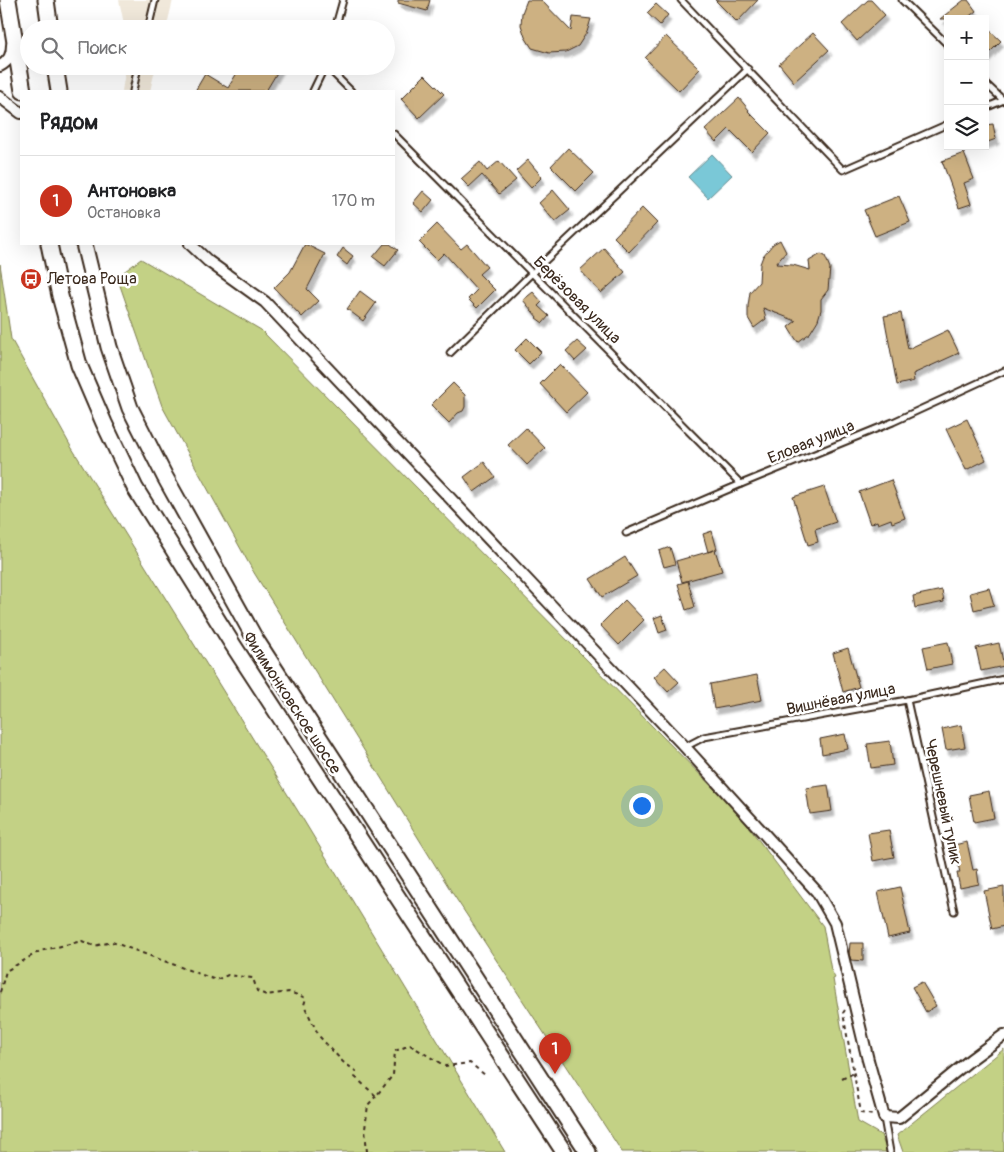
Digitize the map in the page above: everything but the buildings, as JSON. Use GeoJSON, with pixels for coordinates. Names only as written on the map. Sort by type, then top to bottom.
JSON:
{"type":"FeatureCollection","features":[{"type":"Feature","properties":{"kind":"main road"},"geometry":{"type":"LineString","coordinates":[[8,0],[22,90]]}},
{"type":"Feature","properties":{"kind":"main road"},"geometry":{"type":"LineString","coordinates":[[46,0],[49,20]]}},
{"type":"Feature","properties":{"kind":"main road"},"geometry":{"type":"LineString","coordinates":[[56,75],[59,90]]}},
{"type":"Feature","properties":{"kind":"main road","name":"Филимонковское шоссе"},"geometry":{"type":"LineString","coordinates":[[49,245],[60,296],[79,365],[135,488],[233,645],[564,1152]]}},
{"type":"Feature","properties":{"kind":"main road","name":"Филимонковское шоссе"},"geometry":{"type":"LineString","coordinates":[[84,245],[109,347],[130,408],[169,486],[254,637],[588,1152]]}},
{"type":"Feature","properties":{"kind":"street"},"geometry":{"type":"LineString","coordinates":[[0,66],[8,60],[12,50],[13,36]]}},
{"type":"Feature","properties":{"kind":"street"},"geometry":{"type":"LineString","coordinates":[[0,97],[20,112]]}},
{"type":"Feature","properties":{"kind":"street"},"geometry":{"type":"LineString","coordinates":[[191,245],[208,261],[265,302],[685,747],[816,892],[835,923],[868,1060],[884,1117],[899,1118],[1004,1035]]}},
{"type":"Feature","properties":{"kind":"lane"},"geometry":{"type":"LineString","coordinates":[[150,20],[155,0]]}},
{"type":"Feature","properties":{"kind":"lane"},"geometry":{"type":"LineString","coordinates":[[337,20],[343,0]]}},
{"type":"Feature","properties":{"kind":"lane"},"geometry":{"type":"LineString","coordinates":[[681,0],[843,170],[944,126]]}},
{"type":"Feature","properties":{"kind":"lane"},"geometry":{"type":"LineString","coordinates":[[902,0],[944,41]]}},
{"type":"Feature","properties":{"kind":"lane"},"geometry":{"type":"LineString","coordinates":[[450,353],[748,69]]}},
{"type":"Feature","properties":{"kind":"lane"},"geometry":{"type":"LineString","coordinates":[[133,90],[136,75]]}},
{"type":"Feature","properties":{"kind":"lane"},"geometry":{"type":"LineString","coordinates":[[313,90],[320,75]]}},
{"type":"Feature","properties":{"kind":"lane"},"geometry":{"type":"LineString","coordinates":[[334,75],[350,90]]}},
{"type":"Feature","properties":{"kind":"lane"},"geometry":{"type":"LineString","coordinates":[[989,87],[1004,100],[989,106]]}},
{"type":"Feature","properties":{"kind":"lane","name":"Берёзовая улица"},"geometry":{"type":"LineString","coordinates":[[395,135],[741,484]]}},
{"type":"Feature","properties":{"kind":"lane","name":"Еловая улица"},"geometry":{"type":"LineString","coordinates":[[626,533],[893,422],[1004,371]]}},
{"type":"Feature","properties":{"kind":"lane","name":"Вишнёвая улица"},"geometry":{"type":"LineString","coordinates":[[685,747],[704,737],[907,700],[1004,679]]}},
{"type":"Feature","properties":{"kind":"lane","name":"Черешневый тупик"},"geometry":{"type":"LineString","coordinates":[[907,700],[954,911]]}},
{"type":"Feature","properties":{"kind":"lane"},"geometry":{"type":"LineString","coordinates":[[884,1117],[890,1152]]}},
{"type":"Feature","properties":{"kind":"path"},"geometry":{"type":"LineString","coordinates":[[0,992],[6,972],[40,951],[82,941],[94,946],[112,942],[216,980],[228,975],[253,978],[258,991],[266,996],[289,992],[306,998],[304,1005],[320,1036],[343,1062],[356,1071],[355,1077],[376,1096]]}},
{"type":"Feature","properties":{"kind":"path"},"geometry":{"type":"LineString","coordinates":[[853,997],[843,1013],[861,1113],[884,1117]]}},
{"type":"Feature","properties":{"kind":"path"},"geometry":{"type":"LineString","coordinates":[[367,1152],[365,1129],[368,1105],[393,1075],[395,1050],[410,1045],[445,1066],[470,1063],[485,1075]]}},
{"type":"Feature","properties":{"kind":"path"},"geometry":{"type":"LineString","coordinates":[[842,1078],[854,1073]]}},
{"type":"Feature","properties":{"kind":"shaded area"},"geometry":{"type":"Polygon","coordinates":[[[119,0],[173,0],[168,20],[123,20],[119,0]]]}},
{"type":"Feature","properties":{"kind":"shaded area"},"geometry":{"type":"Polygon","coordinates":[[[125,75],[154,75],[150,90],[122,90],[125,75]]]}},
{"type":"Feature","properties":{"kind":"green space"},"geometry":{"type":"Polygon","coordinates":[[[141,259],[261,330],[739,814],[823,926],[831,970],[835,978],[833,979],[858,1122],[881,1135],[887,1152],[622,1152],[453,894],[253,571],[162,406],[117,277],[141,259]]]}},
{"type":"Feature","properties":{"kind":"green space"},"geometry":{"type":"Polygon","coordinates":[[[0,264],[11,339],[70,445],[301,816],[505,1152],[0,1152],[0,264]]]}},
{"type":"Feature","properties":{"kind":"green space"},"geometry":{"type":"Polygon","coordinates":[[[1004,1049],[1004,1152],[903,1152],[897,1135],[1004,1049]]]}},
{"type":"Feature","properties":{"kind":"water"},"geometry":{"type":"Polygon","coordinates":[[[712,154],[732,175],[708,198],[688,177],[712,154]]]}},
{"type":"Feature","properties":{"kind":"place","name":"Летова Роща"},"geometry":{"type":"Point","coordinates":[31,279]}},
{"type":"Feature","properties":{"kind":"place","name":"Антоновка"},"geometry":{"type":"Point","coordinates":[555,1074]}}]}
